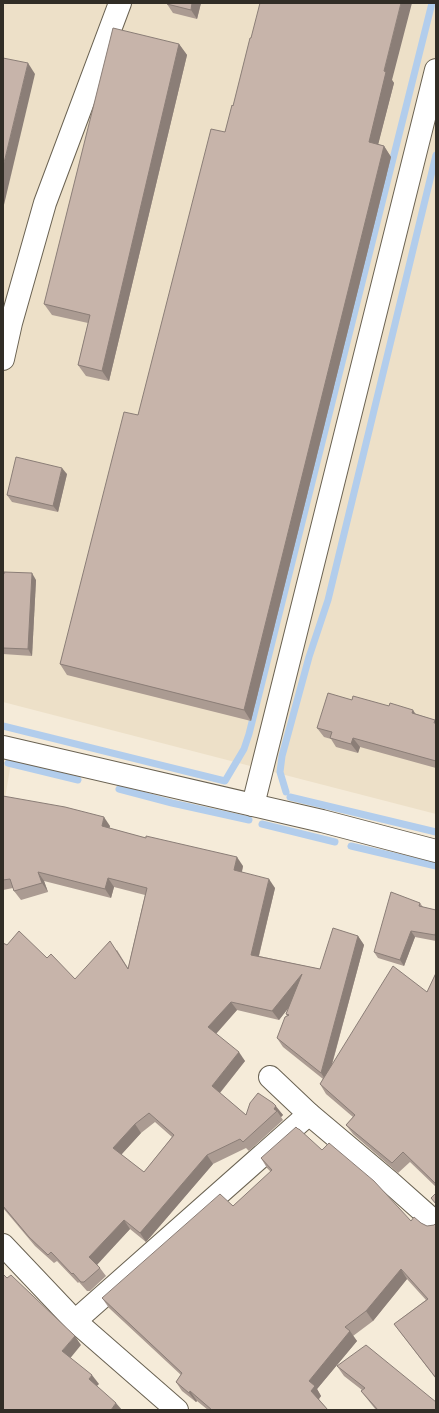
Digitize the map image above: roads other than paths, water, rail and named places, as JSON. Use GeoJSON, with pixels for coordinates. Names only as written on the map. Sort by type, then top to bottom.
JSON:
{"type":"FeatureCollection","features":[{"type":"Feature","properties":{"kind":"street"},"geometry":{"type":"LineString","coordinates":[[3,359],[11,323],[45,203],[120,3]]}},
{"type":"Feature","properties":{"kind":"street"},"geometry":{"type":"LineString","coordinates":[[253,805],[436,70]]}},
{"type":"Feature","properties":{"kind":"street"},"geometry":{"type":"LineString","coordinates":[[3,747],[253,805],[436,851]]}},
{"type":"Feature","properties":{"kind":"street"},"geometry":{"type":"LineString","coordinates":[[270,1077],[309,1114],[436,1223]]}},
{"type":"Feature","properties":{"kind":"street"},"geometry":{"type":"LineString","coordinates":[[75,1321],[309,1114]]}},
{"type":"Feature","properties":{"kind":"street"},"geometry":{"type":"LineString","coordinates":[[3,1245],[75,1321],[173,1409]]}},
{"type":"Feature","properties":{"kind":"waterway"},"geometry":{"type":"LineString","coordinates":[[3,726],[225,781],[244,749],[432,3]]}},
{"type":"Feature","properties":{"kind":"waterway"},"geometry":{"type":"LineString","coordinates":[[286,792],[280,772],[282,756],[309,657],[328,600],[436,155]]}},
{"type":"Feature","properties":{"kind":"waterway"},"geometry":{"type":"LineString","coordinates":[[8,763],[78,780]]}},
{"type":"Feature","properties":{"kind":"waterway"},"geometry":{"type":"LineString","coordinates":[[119,789],[172,803],[249,820]]}},
{"type":"Feature","properties":{"kind":"waterway"},"geometry":{"type":"LineString","coordinates":[[290,797],[436,832]]}},
{"type":"Feature","properties":{"kind":"waterway"},"geometry":{"type":"LineString","coordinates":[[262,824],[335,842]]}},
{"type":"Feature","properties":{"kind":"waterway"},"geometry":{"type":"LineString","coordinates":[[351,846],[436,866]]}}]}
